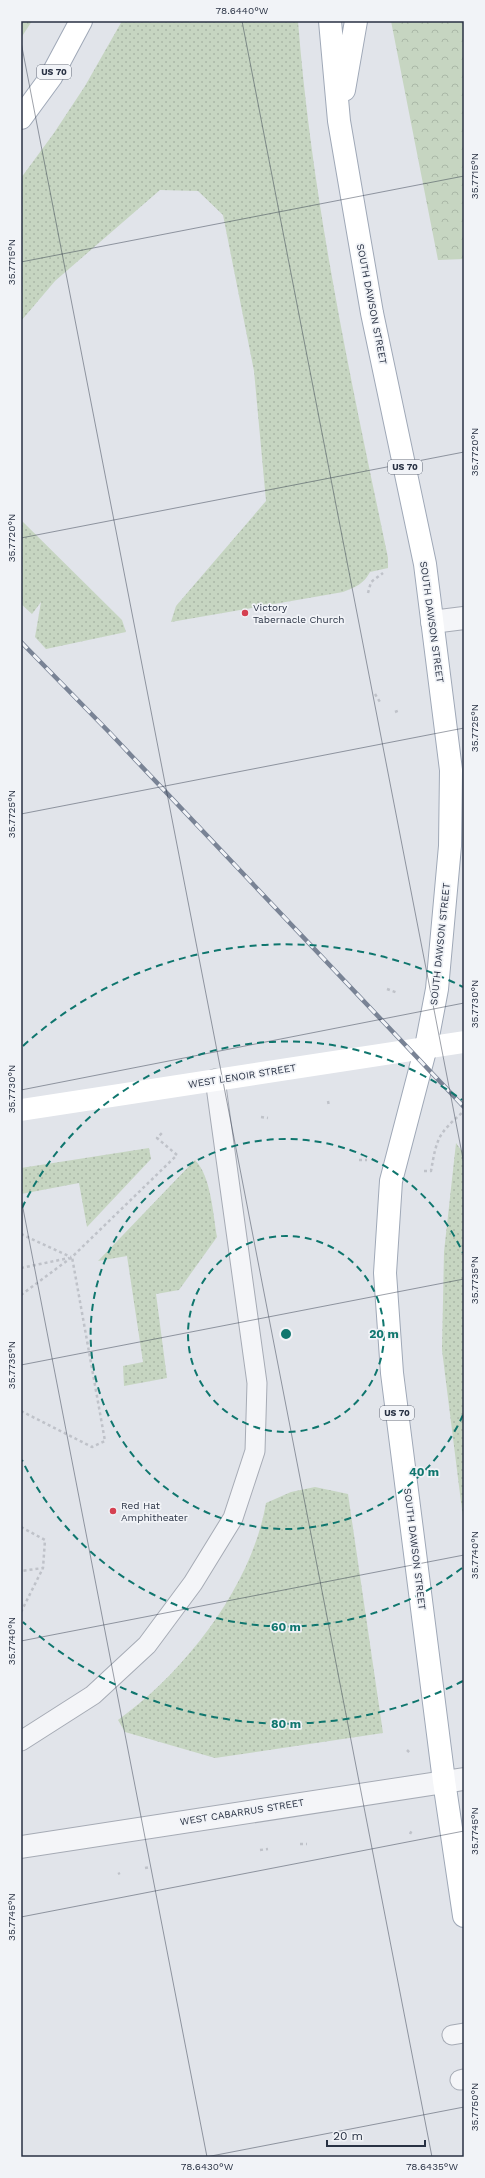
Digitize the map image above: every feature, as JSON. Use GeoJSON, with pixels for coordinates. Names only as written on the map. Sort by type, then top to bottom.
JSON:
{"type":"FeatureCollection","features":[{"type":"Feature","properties":{"kind":"main road","name":"US 70"},"geometry":{"type":"LineString","coordinates":[[21,118],[51,77],[81,21]]}},
{"type":"Feature","properties":{"kind":"main road","name":"SOUTH DAWSON STREET"},"geometry":{"type":"LineString","coordinates":[[330,21],[338,121],[372,313],[421,538],[451,770],[450,846],[437,989],[426,1047],[391,1181],[385,1273],[391,1360],[454,1780],[464,1916]]}},
{"type":"Feature","properties":{"kind":"main road"},"geometry":{"type":"LineString","coordinates":[[338,121],[356,21]]}},
{"type":"Feature","properties":{"kind":"main road","name":"WEST LENOIR STREET"},"geometry":{"type":"LineString","coordinates":[[21,1110],[215,1079],[464,1042]]}},
{"type":"Feature","properties":{"kind":"street"},"geometry":{"type":"LineString","coordinates":[[432,622],[464,618]]}},
{"type":"Feature","properties":{"kind":"street","name":"WEST CABARRUS STREET"},"geometry":{"type":"LineString","coordinates":[[21,1847],[454,1780]]}},
{"type":"Feature","properties":{"kind":"lane"},"geometry":{"type":"LineString","coordinates":[[21,1741],[93,1695],[147,1646],[193,1582],[233,1518],[255,1451],[257,1383],[215,1079]]}},
{"type":"Feature","properties":{"kind":"path"},"geometry":{"type":"LineString","coordinates":[[368,594],[371,582],[383,573]]}},
{"type":"Feature","properties":{"kind":"path"},"geometry":{"type":"LineString","coordinates":[[375,694],[380,702]]}},
{"type":"Feature","properties":{"kind":"path"},"geometry":{"type":"LineString","coordinates":[[395,712],[400,710]]}},
{"type":"Feature","properties":{"kind":"path"},"geometry":{"type":"LineString","coordinates":[[387,989],[398,993]]}},
{"type":"Feature","properties":{"kind":"path"},"geometry":{"type":"LineString","coordinates":[[328,1101],[329,1106]]}},
{"type":"Feature","properties":{"kind":"path"},"geometry":{"type":"LineString","coordinates":[[424,1171],[431,1172],[435,1147],[442,1130],[464,1111]]}},
{"type":"Feature","properties":{"kind":"path"},"geometry":{"type":"LineString","coordinates":[[261,1117],[268,1118]]}},
{"type":"Feature","properties":{"kind":"path"},"geometry":{"type":"LineString","coordinates":[[21,1295],[72,1257],[177,1155],[157,1138],[163,1132]]}},
{"type":"Feature","properties":{"kind":"path"},"geometry":{"type":"LineString","coordinates":[[359,1160],[367,1160]]}},
{"type":"Feature","properties":{"kind":"path"},"geometry":{"type":"LineString","coordinates":[[21,1234],[72,1257]]}},
{"type":"Feature","properties":{"kind":"path"},"geometry":{"type":"LineString","coordinates":[[21,1268],[72,1257]]}},
{"type":"Feature","properties":{"kind":"path"},"geometry":{"type":"LineString","coordinates":[[21,1411],[92,1447],[105,1441],[72,1257]]}},
{"type":"Feature","properties":{"kind":"path"},"geometry":{"type":"LineString","coordinates":[[21,1527],[45,1540],[42,1568],[21,1612]]}},
{"type":"Feature","properties":{"kind":"path"},"geometry":{"type":"LineString","coordinates":[[21,1571],[42,1568]]}},
{"type":"Feature","properties":{"kind":"path"},"geometry":{"type":"LineString","coordinates":[[407,1750],[410,1754]]}},
{"type":"Feature","properties":{"kind":"path"},"geometry":{"type":"LineString","coordinates":[[410,1834],[412,1830]]}},
{"type":"Feature","properties":{"kind":"path"},"geometry":{"type":"LineString","coordinates":[[300,1844],[307,1844]]}},
{"type":"Feature","properties":{"kind":"path"},"geometry":{"type":"LineString","coordinates":[[260,1850],[268,1849]]}},
{"type":"Feature","properties":{"kind":"path"},"geometry":{"type":"LineString","coordinates":[[145,1868],[150,1867]]}},
{"type":"Feature","properties":{"kind":"green space"},"geometry":{"type":"Polygon","coordinates":[[[21,21],[32,21],[21,38],[21,21]]]}},
{"type":"Feature","properties":{"kind":"green space"},"geometry":{"type":"Polygon","coordinates":[[[122,21],[298,21],[304,89],[334,291],[388,558],[388,568],[370,572],[362,582],[343,592],[171,622],[176,606],[266,501],[254,371],[223,215],[198,191],[160,190],[55,281],[21,321],[21,178],[54,133],[85,86],[122,21]]]}},
{"type":"Feature","properties":{"kind":"green space"},"geometry":{"type":"Polygon","coordinates":[[[391,21],[464,21],[464,259],[438,260],[391,21]]]}},
{"type":"Feature","properties":{"kind":"green space"},"geometry":{"type":"Polygon","coordinates":[[[21,520],[122,620],[126,632],[46,649],[35,637],[41,602],[32,614],[21,604],[21,520]]]}},
{"type":"Feature","properties":{"kind":"green space"},"geometry":{"type":"Polygon","coordinates":[[[456,1143],[464,1154],[464,1526],[442,1350],[444,1252],[456,1143]]]}},
{"type":"Feature","properties":{"kind":"green space"},"geometry":{"type":"Polygon","coordinates":[[[149,1148],[151,1159],[87,1227],[79,1183],[21,1194],[21,1168],[149,1148]]]}},
{"type":"Feature","properties":{"kind":"green space"},"geometry":{"type":"Polygon","coordinates":[[[195,1160],[205,1176],[208,1185],[217,1237],[179,1290],[156,1294],[167,1378],[124,1386],[123,1366],[143,1362],[127,1256],[98,1261],[195,1160]]]}},
{"type":"Feature","properties":{"kind":"green space"},"geometry":{"type":"Polygon","coordinates":[[[315,1487],[348,1494],[383,1733],[215,1758],[125,1732],[118,1720],[167,1678],[191,1652],[212,1625],[231,1595],[246,1565],[258,1534],[266,1503],[291,1492],[315,1487]]]}},
{"type":"Feature","properties":{"kind":"railway"},"geometry":{"type":"LineString","coordinates":[[21,642],[109,732],[464,1107]]}},
{"type":"Feature","properties":{"kind":"place","name":"Victory Tabernacle Church"},"geometry":{"type":"Point","coordinates":[245,613]}},
{"type":"Feature","properties":{"kind":"place","name":"Red Hat Amphitheater"},"geometry":{"type":"Point","coordinates":[113,1511]}}]}
